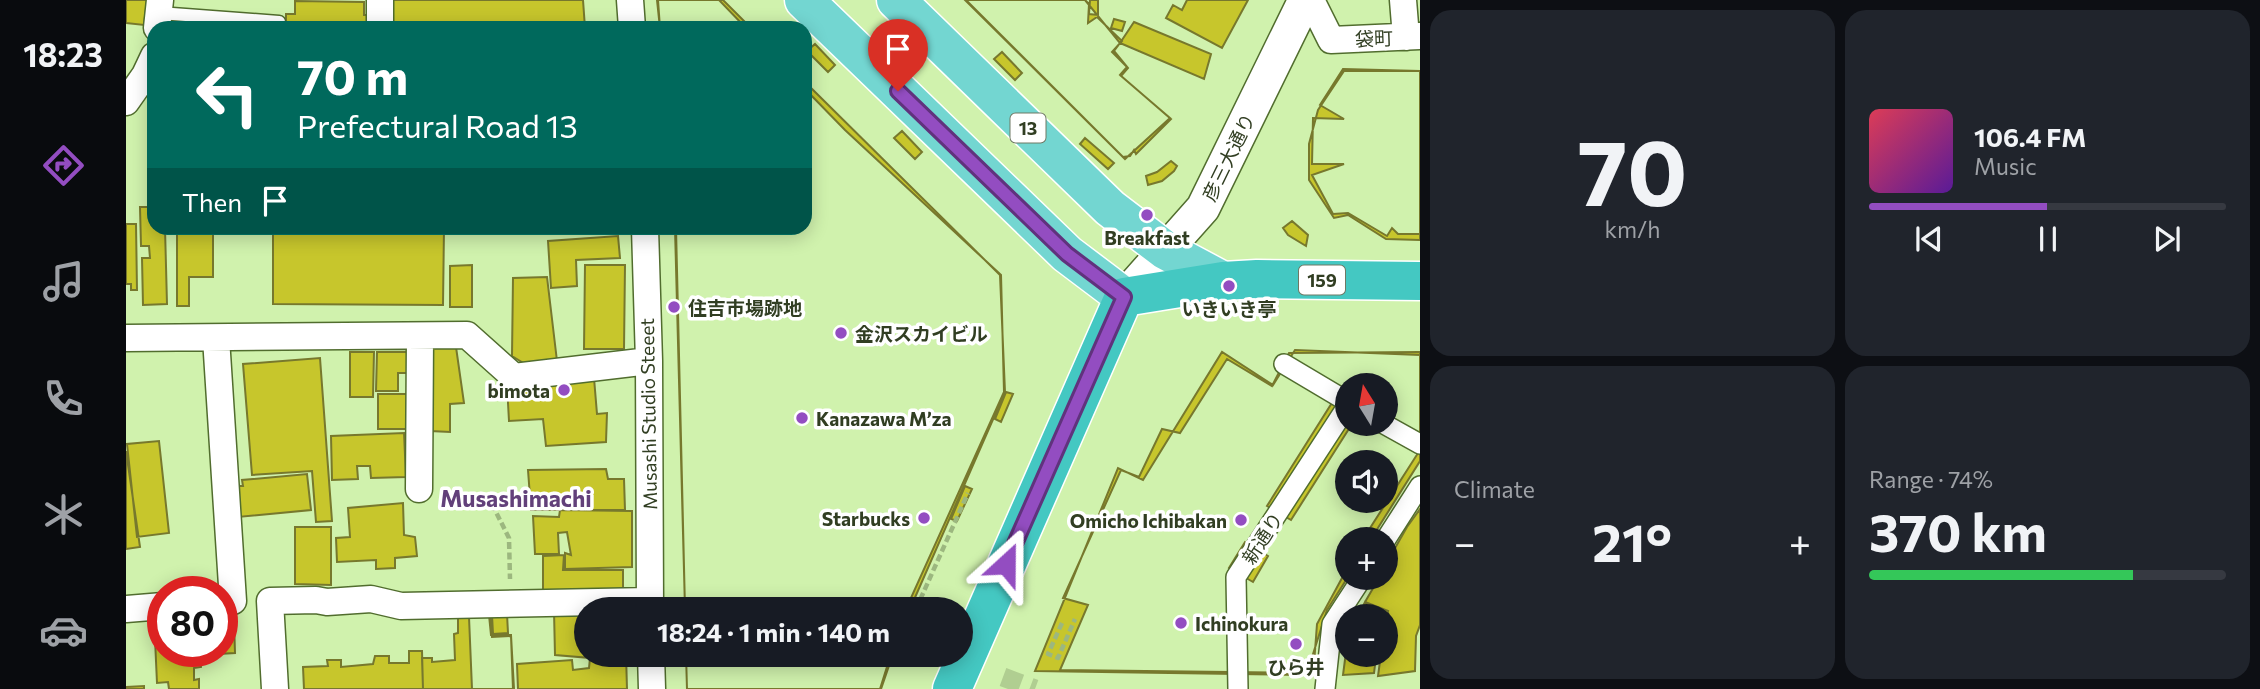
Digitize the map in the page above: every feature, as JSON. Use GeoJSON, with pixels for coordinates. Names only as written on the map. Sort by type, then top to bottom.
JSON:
{"type":"FeatureCollection","features":[{"type":"Feature","properties":{"kind":"highway","name":"159"},"geometry":{"type":"LineString","coordinates":[[1124,297],[1223,281],[1257,279],[1420,281]]}},
{"type":"Feature","properties":{"kind":"highway"},"geometry":{"type":"LineString","coordinates":[[952,689],[1124,297]]}},
{"type":"Feature","properties":{"kind":"main road"},"geometry":{"type":"LineString","coordinates":[[804,0],[1067,254],[1124,297]]}},
{"type":"Feature","properties":{"kind":"main road","name":"13"},"geometry":{"type":"LineString","coordinates":[[896,0],[1110,208],[1165,250],[1223,281]]}},
{"type":"Feature","properties":{"kind":"street"},"geometry":{"type":"LineString","coordinates":[[380,0],[380,21]]}},
{"type":"Feature","properties":{"kind":"street"},"geometry":{"type":"LineString","coordinates":[[629,0],[631,21]]}},
{"type":"Feature","properties":{"kind":"street","name":"彦三大通り"},"geometry":{"type":"LineString","coordinates":[[1124,297],[1203,208],[1305,0]]}},
{"type":"Feature","properties":{"kind":"street","name":"袋町"},"geometry":{"type":"LineString","coordinates":[[1311,0],[1331,40],[1413,37]]}},
{"type":"Feature","properties":{"kind":"street"},"geometry":{"type":"LineString","coordinates":[[1403,0],[1413,37]]}},
{"type":"Feature","properties":{"kind":"street"},"geometry":{"type":"LineString","coordinates":[[126,102],[147,71]]}},
{"type":"Feature","properties":{"kind":"street","name":"Musashi Studio Steeet"},"geometry":{"type":"LineString","coordinates":[[645,235],[649,362],[650,597]]}},
{"type":"Feature","properties":{"kind":"street"},"geometry":{"type":"LineString","coordinates":[[126,338],[467,335],[514,377],[649,362]]}},
{"type":"Feature","properties":{"kind":"street"},"geometry":{"type":"LineString","coordinates":[[419,489],[420,337]]}},
{"type":"Feature","properties":{"kind":"street"},"geometry":{"type":"LineString","coordinates":[[216,338],[226,576]]}},
{"type":"Feature","properties":{"kind":"street"},"geometry":{"type":"LineString","coordinates":[[1284,364],[1335,396]]}},
{"type":"Feature","properties":{"kind":"street","name":"新通り"},"geometry":{"type":"LineString","coordinates":[[1238,689],[1237,578],[1335,424]]}},
{"type":"Feature","properties":{"kind":"street"},"geometry":{"type":"LineString","coordinates":[[1398,432],[1420,444]]}},
{"type":"Feature","properties":{"kind":"street"},"geometry":{"type":"LineString","coordinates":[[1394,527],[1420,486]]}},
{"type":"Feature","properties":{"kind":"street"},"geometry":{"type":"LineString","coordinates":[[1325,689],[1332,624],[1354,590]]}},
{"type":"Feature","properties":{"kind":"street"},"geometry":{"type":"LineString","coordinates":[[238,601],[342,602],[371,599],[401,606],[574,604]]}},
{"type":"Feature","properties":{"kind":"street"},"geometry":{"type":"LineString","coordinates":[[270,601],[275,689]]}},
{"type":"Feature","properties":{"kind":"street"},"geometry":{"type":"LineString","coordinates":[[126,608],[147,607]]}},
{"type":"Feature","properties":{"kind":"street"},"geometry":{"type":"LineString","coordinates":[[651,667],[652,689]]}},
{"type":"Feature","properties":{"kind":"lane"},"geometry":{"type":"LineString","coordinates":[[159,14],[264,21]]}},
{"type":"Feature","properties":{"kind":"path"},"geometry":{"type":"LineString","coordinates":[[921,597],[968,493]]}},
{"type":"Feature","properties":{"kind":"path"},"geometry":{"type":"LineString","coordinates":[[492,504],[509,538],[514,604]]}},
{"type":"Feature","properties":{"kind":"path"},"geometry":{"type":"LineString","coordinates":[[1062,623],[1048,654],[1058,658],[1075,619]]}},
{"type":"Feature","properties":{"kind":"building"},"geometry":{"type":"Polygon","coordinates":[[[126,0],[147,0],[144,25],[126,23],[126,0]]]}},
{"type":"Feature","properties":{"kind":"building"},"geometry":{"type":"Polygon","coordinates":[[[391,0],[583,0],[584,21],[388,21],[391,0]]]}},
{"type":"Feature","properties":{"kind":"building"},"geometry":{"type":"Polygon","coordinates":[[[657,0],[723,0],[744,21],[659,21],[657,0]]]}},
{"type":"Feature","properties":{"kind":"building"},"geometry":{"type":"Polygon","coordinates":[[[658,0],[719,0],[739,21],[660,21],[658,0]]]}},
{"type":"Feature","properties":{"kind":"building"},"geometry":{"type":"Polygon","coordinates":[[[965,0],[1085,0],[1120,43],[1114,51],[1128,68],[1121,76],[1170,118],[1125,159],[965,0]]]}},
{"type":"Feature","properties":{"kind":"building"},"geometry":{"type":"Polygon","coordinates":[[[966,0],[1085,0],[1089,4],[1088,23],[1097,17],[1122,41],[1112,52],[1127,67],[1120,75],[1171,119],[1136,154],[1134,150],[1130,156],[1123,157],[966,0]]]}},
{"type":"Feature","properties":{"kind":"building"},"geometry":{"type":"Polygon","coordinates":[[[1090,0],[1098,0],[1098,15],[1089,14],[1090,0]]]}},
{"type":"Feature","properties":{"kind":"building"},"geometry":{"type":"Polygon","coordinates":[[[1187,0],[1248,0],[1222,48],[1166,18],[1173,5],[1182,10],[1187,0]]]}},
{"type":"Feature","properties":{"kind":"building"},"geometry":{"type":"Polygon","coordinates":[[[295,1],[364,2],[364,15],[370,15],[370,21],[286,21],[286,14],[295,14],[295,1]]]}},
{"type":"Feature","properties":{"kind":"building"},"geometry":{"type":"Polygon","coordinates":[[[1114,19],[1125,22],[1122,31],[1111,28],[1114,19]]]}},
{"type":"Feature","properties":{"kind":"building"},"geometry":{"type":"Polygon","coordinates":[[[1134,22],[1211,54],[1204,79],[1120,43],[1134,22]]]}},
{"type":"Feature","properties":{"kind":"building"},"geometry":{"type":"Polygon","coordinates":[[[815,44],[835,65],[828,72],[812,56],[812,47],[815,44]]]}},
{"type":"Feature","properties":{"kind":"building"},"geometry":{"type":"Polygon","coordinates":[[[1002,52],[1022,73],[1015,80],[994,59],[1002,52]]]}},
{"type":"Feature","properties":{"kind":"building"},"geometry":{"type":"Polygon","coordinates":[[[1343,69],[1420,71],[1420,234],[1398,234],[1392,228],[1387,236],[1348,213],[1333,214],[1312,175],[1344,164],[1312,164],[1313,118],[1344,119],[1320,105],[1343,69]]]}},
{"type":"Feature","properties":{"kind":"building"},"geometry":{"type":"Polygon","coordinates":[[[1344,71],[1420,71],[1420,240],[1386,239],[1348,215],[1334,218],[1309,180],[1309,144],[1318,110],[1344,71]]]}},
{"type":"Feature","properties":{"kind":"building","name":"金沢スカイビル"},"geometry":{"type":"Polygon","coordinates":[[[812,89],[1000,275],[1005,392],[915,597],[685,597],[675,235],[812,235],[812,89]]]}},
{"type":"Feature","properties":{"kind":"building","name":"金沢スカイビル"},"geometry":{"type":"Polygon","coordinates":[[[812,96],[1001,275],[1004,392],[911,597],[685,597],[676,235],[812,235],[812,96]]]}},
{"type":"Feature","properties":{"kind":"building"},"geometry":{"type":"Polygon","coordinates":[[[902,131],[922,152],[915,159],[894,138],[902,131]]]}},
{"type":"Feature","properties":{"kind":"building"},"geometry":{"type":"Polygon","coordinates":[[[1085,138],[1114,163],[1108,169],[1080,144],[1085,138]]]}},
{"type":"Feature","properties":{"kind":"building"},"geometry":{"type":"Polygon","coordinates":[[[1171,161],[1177,166],[1174,171],[1162,181],[1148,185],[1146,176],[1157,172],[1171,161]]]}},
{"type":"Feature","properties":{"kind":"building"},"geometry":{"type":"Polygon","coordinates":[[[140,207],[147,207],[147,235],[165,235],[167,304],[143,305],[142,258],[150,258],[149,246],[141,246],[140,207]]]}},
{"type":"Feature","properties":{"kind":"building"},"geometry":{"type":"Polygon","coordinates":[[[1292,221],[1308,235],[1306,246],[1288,235],[1283,228],[1292,221]]]}},
{"type":"Feature","properties":{"kind":"building"},"geometry":{"type":"Polygon","coordinates":[[[126,224],[136,224],[137,290],[131,290],[131,284],[126,284],[126,224]]]}},
{"type":"Feature","properties":{"kind":"building"},"geometry":{"type":"Polygon","coordinates":[[[177,235],[213,235],[213,277],[189,277],[189,306],[177,306],[177,235]]]}},
{"type":"Feature","properties":{"kind":"building"},"geometry":{"type":"Polygon","coordinates":[[[273,235],[444,235],[443,305],[273,304],[273,235]]]}},
{"type":"Feature","properties":{"kind":"building"},"geometry":{"type":"Polygon","coordinates":[[[618,236],[620,258],[576,260],[577,286],[551,288],[548,241],[618,236]]]}},
{"type":"Feature","properties":{"kind":"building"},"geometry":{"type":"Polygon","coordinates":[[[472,265],[472,307],[450,307],[450,266],[472,265]]]}},
{"type":"Feature","properties":{"kind":"building"},"geometry":{"type":"Polygon","coordinates":[[[585,265],[625,265],[624,349],[584,349],[585,265]]]}},
{"type":"Feature","properties":{"kind":"building"},"geometry":{"type":"Polygon","coordinates":[[[547,277],[557,361],[525,364],[512,356],[513,278],[547,277]]]}},
{"type":"Feature","properties":{"kind":"building"},"geometry":{"type":"Polygon","coordinates":[[[431,347],[456,347],[464,403],[450,404],[450,432],[430,431],[431,347]]]}},
{"type":"Feature","properties":{"kind":"building","name":"Omicho Ichibakan"},"geometry":{"type":"Polygon","coordinates":[[[1295,350],[1420,355],[1420,450],[1398,484],[1398,450],[1335,450],[1335,513],[1380,513],[1371,527],[1335,527],[1335,590],[1317,624],[1314,664],[1302,675],[1035,671],[1118,468],[1143,480],[1222,352],[1273,385],[1295,350]]]}},
{"type":"Feature","properties":{"kind":"building"},"geometry":{"type":"Polygon","coordinates":[[[350,352],[374,352],[373,397],[350,397],[350,352]]]}},
{"type":"Feature","properties":{"kind":"building"},"geometry":{"type":"Polygon","coordinates":[[[377,352],[407,352],[407,373],[398,373],[398,391],[376,391],[377,352]]]}},
{"type":"Feature","properties":{"kind":"building","name":"Omicho Ichibakan"},"geometry":{"type":"Polygon","coordinates":[[[1420,352],[1420,461],[1398,496],[1398,450],[1335,450],[1335,513],[1387,513],[1379,527],[1335,527],[1335,590],[1340,590],[1327,610],[1307,673],[1060,670],[1088,605],[1063,598],[1121,470],[1139,477],[1162,429],[1180,433],[1227,359],[1272,386],[1289,353],[1420,352]]]}},
{"type":"Feature","properties":{"kind":"building"},"geometry":{"type":"Polygon","coordinates":[[[320,358],[332,521],[316,522],[312,471],[252,475],[243,364],[320,358]]]}},
{"type":"Feature","properties":{"kind":"building"},"geometry":{"type":"Polygon","coordinates":[[[594,378],[597,414],[607,413],[606,442],[546,446],[543,419],[509,421],[507,385],[594,378]]]}},
{"type":"Feature","properties":{"kind":"building"},"geometry":{"type":"Polygon","coordinates":[[[1006,392],[1013,394],[1001,422],[995,419],[1006,392]]]}},
{"type":"Feature","properties":{"kind":"building"},"geometry":{"type":"Polygon","coordinates":[[[378,394],[407,394],[406,429],[378,429],[378,394]]]}},
{"type":"Feature","properties":{"kind":"building"},"geometry":{"type":"Polygon","coordinates":[[[1335,398],[1335,436],[1344,436],[1291,520],[1267,506],[1335,398]]]}},
{"type":"Feature","properties":{"kind":"building"},"geometry":{"type":"Polygon","coordinates":[[[404,433],[406,477],[371,478],[370,466],[357,466],[358,479],[332,480],[331,436],[404,433]]]}},
{"type":"Feature","properties":{"kind":"building"},"geometry":{"type":"Polygon","coordinates":[[[159,441],[169,533],[137,537],[127,444],[159,441]]]}},
{"type":"Feature","properties":{"kind":"building"},"geometry":{"type":"Polygon","coordinates":[[[126,451],[140,547],[126,549],[126,451]]]}},
{"type":"Feature","properties":{"kind":"building"},"geometry":{"type":"Polygon","coordinates":[[[606,469],[608,479],[624,479],[625,510],[531,510],[528,470],[606,469]]]}},
{"type":"Feature","properties":{"kind":"building"},"geometry":{"type":"Polygon","coordinates":[[[307,474],[311,510],[238,517],[238,486],[243,486],[242,480],[307,474]]]}},
{"type":"Feature","properties":{"kind":"building"},"geometry":{"type":"Polygon","coordinates":[[[965,486],[972,489],[957,521],[951,519],[965,486]]]}},
{"type":"Feature","properties":{"kind":"building"},"geometry":{"type":"Polygon","coordinates":[[[403,503],[404,535],[415,537],[417,556],[395,558],[395,568],[376,569],[376,560],[337,562],[336,538],[350,537],[348,508],[403,503]]]}},
{"type":"Feature","properties":{"kind":"building"},"geometry":{"type":"Polygon","coordinates":[[[1420,509],[1420,625],[1416,636],[1415,671],[1378,676],[1379,667],[1398,667],[1398,604],[1365,602],[1372,590],[1398,590],[1398,543],[1420,509]]]}},
{"type":"Feature","properties":{"kind":"building"},"geometry":{"type":"Polygon","coordinates":[[[560,510],[632,511],[632,567],[565,569],[565,553],[571,555],[567,532],[558,533],[559,554],[535,554],[533,516],[559,517],[560,510]]]}},
{"type":"Feature","properties":{"kind":"building"},"geometry":{"type":"Polygon","coordinates":[[[295,527],[331,527],[331,585],[295,584],[295,527]]]}},
{"type":"Feature","properties":{"kind":"building"},"geometry":{"type":"Polygon","coordinates":[[[1245,542],[1268,556],[1253,582],[1229,568],[1245,542]]]}},
{"type":"Feature","properties":{"kind":"building"},"geometry":{"type":"Polygon","coordinates":[[[564,555],[563,570],[623,570],[623,592],[543,593],[543,556],[564,555]]]}},
{"type":"Feature","properties":{"kind":"building"},"geometry":{"type":"Polygon","coordinates":[[[574,610],[574,657],[555,655],[554,611],[574,610]]]}},
{"type":"Feature","properties":{"kind":"building"},"geometry":{"type":"Polygon","coordinates":[[[458,612],[490,617],[492,637],[511,636],[513,689],[423,689],[422,658],[432,658],[432,662],[455,660],[454,634],[458,633],[458,612]]]}},
{"type":"Feature","properties":{"kind":"building"},"geometry":{"type":"Polygon","coordinates":[[[507,614],[508,633],[493,634],[492,615],[507,614]]]}},
{"type":"Feature","properties":{"kind":"building"},"geometry":{"type":"Polygon","coordinates":[[[489,615],[491,635],[511,635],[514,689],[472,689],[469,617],[489,615]]]}},
{"type":"Feature","properties":{"kind":"building"},"geometry":{"type":"Polygon","coordinates":[[[409,651],[422,651],[423,689],[304,689],[303,667],[328,666],[327,660],[341,660],[341,667],[373,664],[375,656],[389,656],[389,663],[409,663],[409,651]]]}},
{"type":"Feature","properties":{"kind":"building"},"geometry":{"type":"Polygon","coordinates":[[[572,660],[573,670],[626,667],[627,689],[518,689],[517,664],[572,660]]]}},
{"type":"Feature","properties":{"kind":"building"},"geometry":{"type":"Polygon","coordinates":[[[156,667],[201,667],[194,668],[194,680],[199,679],[199,689],[169,689],[168,682],[157,683],[156,667]]]}},
{"type":"Feature","properties":{"kind":"building"},"geometry":{"type":"Polygon","coordinates":[[[686,667],[887,667],[880,689],[687,689],[686,667]]]}},
{"type":"Feature","properties":{"kind":"building"},"geometry":{"type":"Polygon","coordinates":[[[686,667],[889,667],[881,689],[687,689],[686,667]]]}},
{"type":"Feature","properties":{"kind":"building"},"geometry":{"type":"Polygon","coordinates":[[[1344,667],[1375,667],[1374,673],[1343,675],[1344,667]]]}},
{"type":"Feature","properties":{"kind":"building"},"geometry":{"type":"Polygon","coordinates":[[[144,686],[144,689],[126,689],[126,687],[144,686]]]}},
{"type":"Feature","properties":{"kind":"tunnel"},"geometry":{"type":"LineString","coordinates":[[1003,677],[1035,689]]}},
{"type":"Feature","properties":{"kind":"place","name":"Breakfast"},"geometry":{"type":"Point","coordinates":[1147,215]}},
{"type":"Feature","properties":{"kind":"place","name":"いきいき亭"},"geometry":{"type":"Point","coordinates":[1229,286]}},
{"type":"Feature","properties":{"kind":"place","name":"住吉市場跡地"},"geometry":{"type":"Point","coordinates":[674,307]}},
{"type":"Feature","properties":{"kind":"place","name":"金沢スカイビル"},"geometry":{"type":"Point","coordinates":[841,333]}},
{"type":"Feature","properties":{"kind":"place","name":"bimota"},"geometry":{"type":"Point","coordinates":[564,390]}},
{"type":"Feature","properties":{"kind":"place","name":"Kanazawa M’za"},"geometry":{"type":"Point","coordinates":[802,418]}},
{"type":"Feature","properties":{"kind":"place","name":"Starbucks"},"geometry":{"type":"Point","coordinates":[924,518]}},
{"type":"Feature","properties":{"kind":"place","name":"Omicho Ichibakan"},"geometry":{"type":"Point","coordinates":[1241,520]}},
{"type":"Feature","properties":{"kind":"place","name":"Ichinokura"},"geometry":{"type":"Point","coordinates":[1181,623]}},
{"type":"Feature","properties":{"kind":"place","name":"ひら井"},"geometry":{"type":"Point","coordinates":[1296,644]}},
{"type":"Feature","properties":{"kind":"district","name":"Musashimachi"},"geometry":{"type":"Point","coordinates":[516,498]}},
{"type":"Feature","properties":{"kind":"route"},"geometry":{"type":"LineString","coordinates":[[898,91],[1067,254],[1124,297],[1006,564]]}}]}
